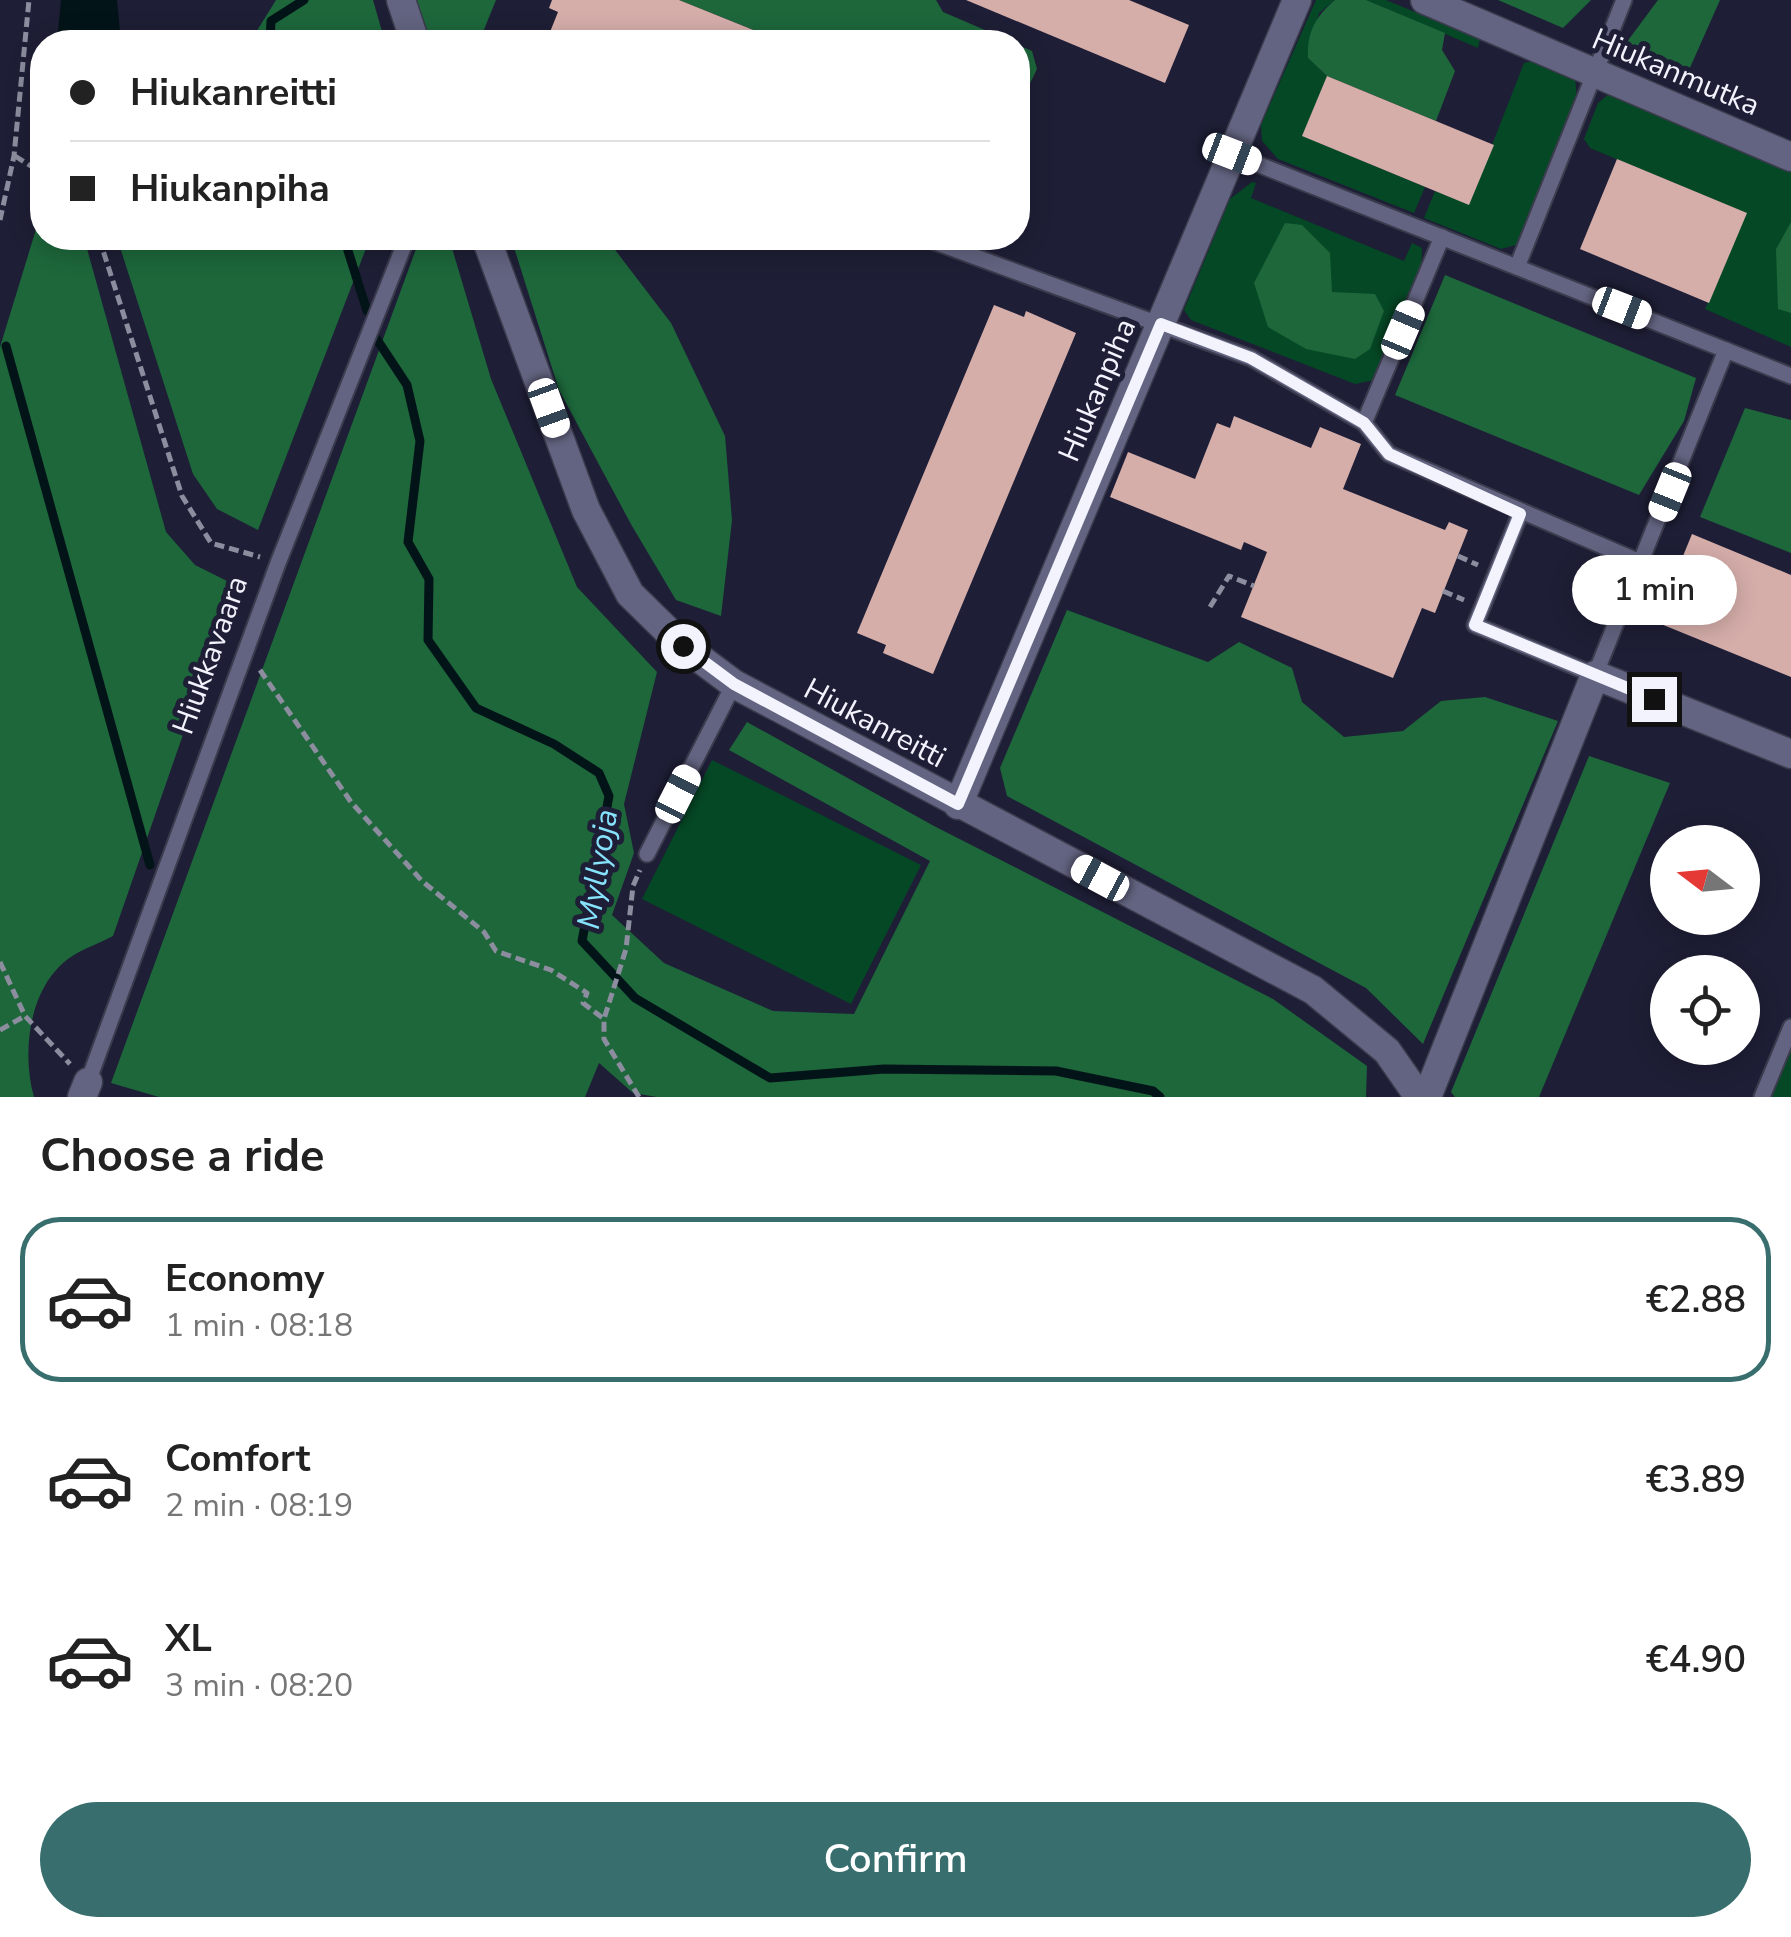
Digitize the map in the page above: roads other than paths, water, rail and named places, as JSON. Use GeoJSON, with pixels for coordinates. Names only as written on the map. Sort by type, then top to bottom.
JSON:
{"type":"FeatureCollection","features":[{"type":"Feature","properties":{"kind":"street"},"geometry":{"type":"LineString","coordinates":[[400,0],[411,30]]}},
{"type":"Feature","properties":{"kind":"street","name":"Hiukanpiha"},"geometry":{"type":"LineString","coordinates":[[958,804],[1297,0]]}},
{"type":"Feature","properties":{"kind":"street","name":"Hiukanmutka"},"geometry":{"type":"LineString","coordinates":[[1424,0],[1791,157]]}},
{"type":"Feature","properties":{"kind":"street","name":"Hiukanreitti"},"geometry":{"type":"LineString","coordinates":[[490,250],[586,510],[630,594],[683,646],[734,684],[1312,990],[1387,1051],[1420,1097]]}},
{"type":"Feature","properties":{"kind":"street"},"geometry":{"type":"LineString","coordinates":[[1427,1097],[1595,675],[1791,754]]}},
{"type":"Feature","properties":{"kind":"lane"},"geometry":{"type":"LineString","coordinates":[[1517,267],[1624,0]]}},
{"type":"Feature","properties":{"kind":"lane"},"geometry":{"type":"LineString","coordinates":[[1232,154],[1791,376]]}},
{"type":"Feature","properties":{"kind":"lane"},"geometry":{"type":"LineString","coordinates":[[1364,423],[1442,237]]}},
{"type":"Feature","properties":{"kind":"lane","name":"Hiukkavaara"},"geometry":{"type":"LineString","coordinates":[[84,1090],[246,650],[402,250]]}},
{"type":"Feature","properties":{"kind":"lane"},"geometry":{"type":"LineString","coordinates":[[957,250],[1251,358],[1364,423],[1389,454],[1520,514],[1642,563]]}},
{"type":"Feature","properties":{"kind":"lane"},"geometry":{"type":"LineString","coordinates":[[1520,514],[1475,625],[1595,675],[1726,350]]}},
{"type":"Feature","properties":{"kind":"lane"},"geometry":{"type":"LineString","coordinates":[[647,854],[734,684]]}},
{"type":"Feature","properties":{"kind":"lane"},"geometry":{"type":"LineString","coordinates":[[1762,1097],[1791,1028]]}},
{"type":"Feature","properties":{"kind":"waterway","name":"Myllyoja"},"geometry":{"type":"LineString","coordinates":[[271,30],[271,21],[304,0]]}},
{"type":"Feature","properties":{"kind":"waterway","name":"Myllyoja"},"geometry":{"type":"LineString","coordinates":[[348,250],[367,311]]}},
{"type":"Feature","properties":{"kind":"waterway","name":"Myllyoja"},"geometry":{"type":"LineString","coordinates":[[376,338],[407,385],[420,441],[408,542],[429,579],[428,640],[476,708],[554,744],[599,773],[609,796],[582,941],[635,998],[770,1078],[884,1069],[1056,1071],[1153,1091],[1160,1097]]}},
{"type":"Feature","properties":{"kind":"waterway"},"geometry":{"type":"LineString","coordinates":[[6,346],[150,865]]}}]}
